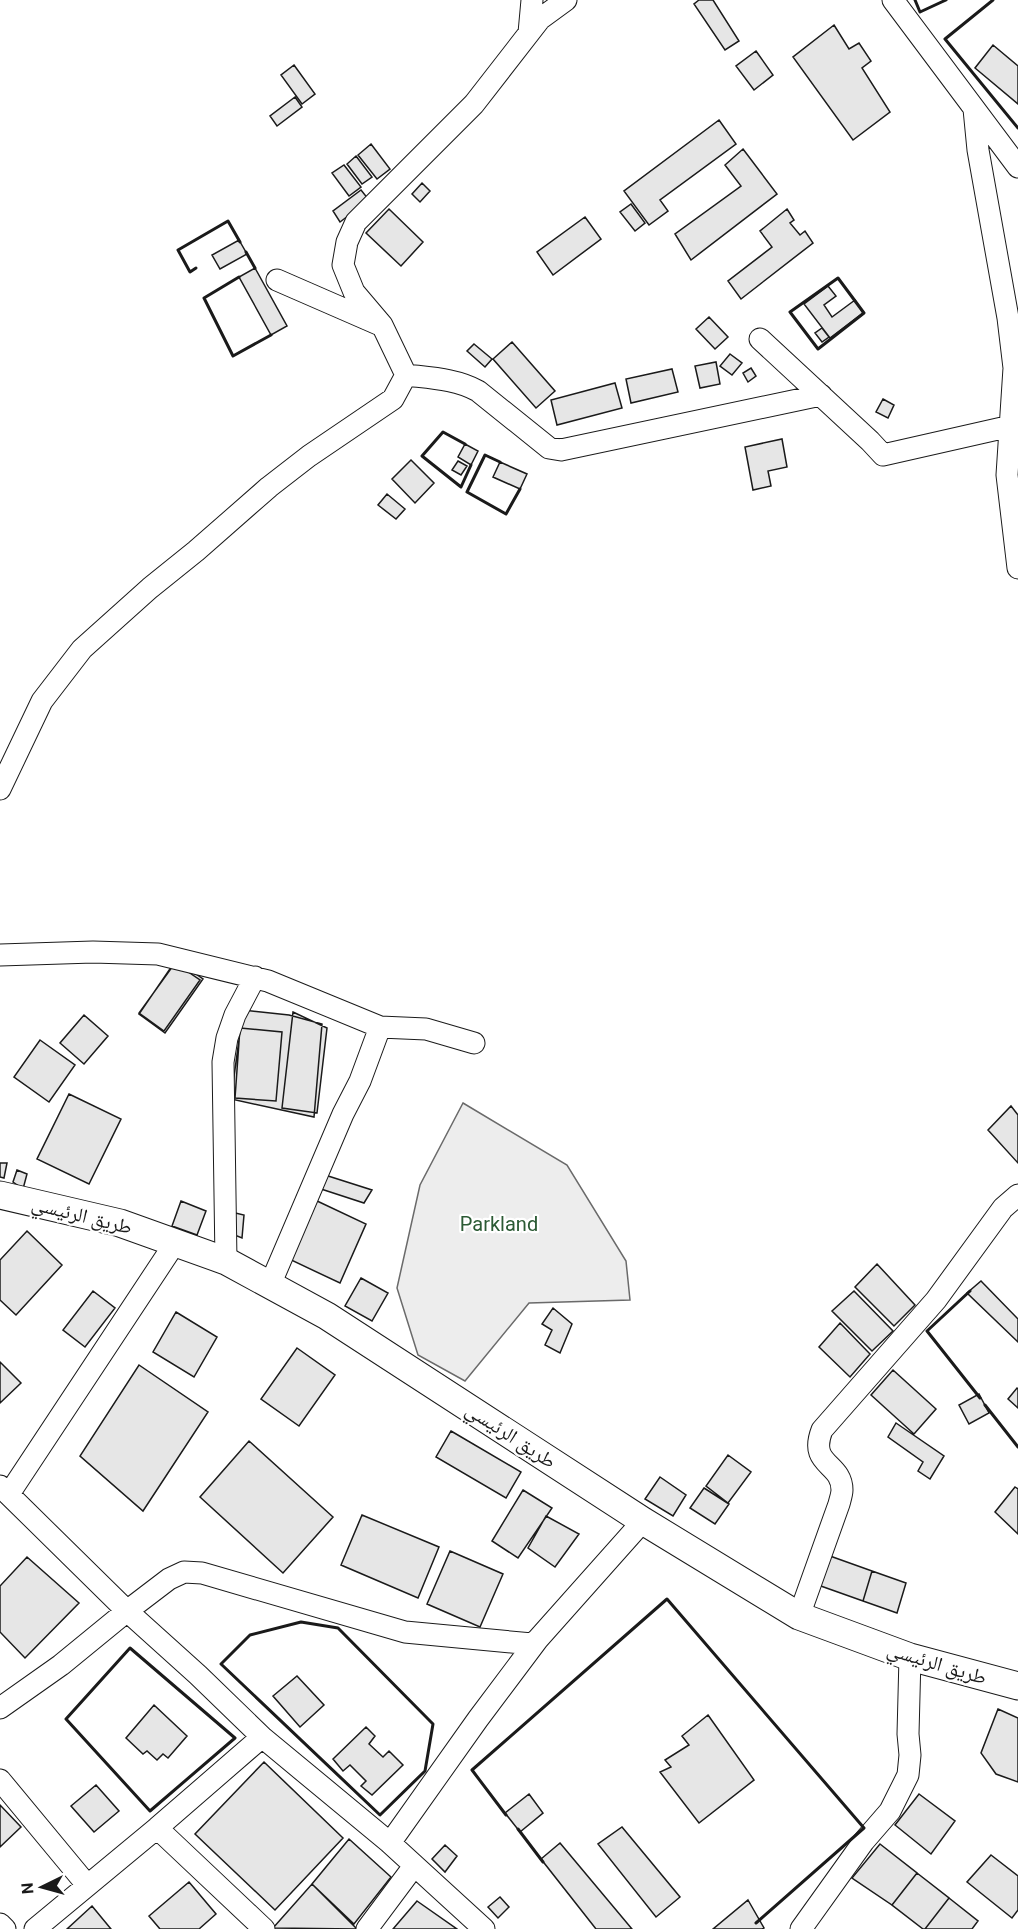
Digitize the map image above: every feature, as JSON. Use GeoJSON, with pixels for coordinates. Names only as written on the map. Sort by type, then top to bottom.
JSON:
{"type":"FeatureCollection","features":[{"type":"Feature","properties":{"kind":"main road","name":"طريق الرئيسي"},"geometry":{"type":"LineString","coordinates":[[0,1195],[120,1223],[226,1261],[327,1316],[643,1521],[799,1616],[910,1657],[1018,1686]]}},
{"type":"Feature","properties":{"kind":"street"},"geometry":{"type":"LineString","coordinates":[[529,33],[532,0]]}},
{"type":"Feature","properties":{"kind":"street"},"geometry":{"type":"LineString","coordinates":[[406,375],[382,325],[354,292],[343,265],[347,242],[356,222],[474,104],[540,19],[566,0]]}},
{"type":"Feature","properties":{"kind":"street"},"geometry":{"type":"LineString","coordinates":[[895,2],[1018,168]]}},
{"type":"Feature","properties":{"kind":"street"},"geometry":{"type":"LineString","coordinates":[[974,109],[978,150],[1008,318],[1014,368],[1015,426],[1007,475],[1018,568]]}},
{"type":"Feature","properties":{"kind":"street"},"geometry":{"type":"LineString","coordinates":[[277,280],[382,325]]}},
{"type":"Feature","properties":{"kind":"street"},"geometry":{"type":"LineString","coordinates":[[760,339],[883,455],[1015,426]]}},
{"type":"Feature","properties":{"kind":"street"},"geometry":{"type":"LineString","coordinates":[[406,375],[454,381],[470,386],[549,448],[561,450],[821,395]]}},
{"type":"Feature","properties":{"kind":"street"},"geometry":{"type":"LineString","coordinates":[[0,789],[42,701],[82,649],[150,588],[277,481],[309,456],[393,399],[406,375]]}},
{"type":"Feature","properties":{"kind":"street"},"geometry":{"type":"LineString","coordinates":[[0,955],[93,952],[158,954],[255,977],[380,1027],[426,1029],[474,1043]]}},
{"type":"Feature","properties":{"kind":"street"},"geometry":{"type":"LineString","coordinates":[[226,1261],[223,1062],[227,1038],[235,1015],[255,977]]}},
{"type":"Feature","properties":{"kind":"street"},"geometry":{"type":"LineString","coordinates":[[270,1285],[342,1114],[360,1080],[380,1027]]}},
{"type":"Feature","properties":{"kind":"street"},"geometry":{"type":"LineString","coordinates":[[799,1616],[839,1504],[842,1489],[838,1476],[818,1451],[817,1441],[822,1430],[936,1300],[1003,1208],[1018,1195]]}},
{"type":"Feature","properties":{"kind":"street"},"geometry":{"type":"LineString","coordinates":[[175,1243],[5,1490],[126,1611],[198,1675],[262,1737],[390,1843],[484,1929]]}},
{"type":"Feature","properties":{"kind":"street"},"geometry":{"type":"LineString","coordinates":[[390,1843],[538,1639],[643,1521]]}},
{"type":"Feature","properties":{"kind":"street"},"geometry":{"type":"LineString","coordinates":[[0,1708],[61,1665],[169,1579],[184,1572],[202,1573],[405,1632],[532,1644],[538,1639]]}},
{"type":"Feature","properties":{"kind":"street"},"geometry":{"type":"LineString","coordinates":[[808,1926],[864,1841],[890,1811],[908,1775],[910,1657]]}},
{"type":"Feature","properties":{"kind":"street"},"geometry":{"type":"LineString","coordinates":[[35,1929],[262,1737]]}},
{"type":"Feature","properties":{"kind":"street"},"geometry":{"type":"LineString","coordinates":[[0,1780],[87,1885]]}},
{"type":"Feature","properties":{"kind":"street"},"geometry":{"type":"LineString","coordinates":[[157,1828],[264,1929]]}},
{"type":"Feature","properties":{"kind":"street"},"geometry":{"type":"LineString","coordinates":[[367,1929],[414,1866]]}},
{"type":"Feature","properties":{"kind":"street"},"geometry":{"type":"LineString","coordinates":[[0,1925],[5,1929]]}},
{"type":"Feature","properties":{"kind":"shaded area","name":"Parkland"},"geometry":{"type":"Polygon","coordinates":[[[463,1103],[567,1165],[626,1261],[630,1300],[529,1303],[465,1381],[418,1355],[397,1288],[420,1185],[463,1103]]]}},
{"type":"Feature","properties":{"kind":"building"},"geometry":{"type":"Polygon","coordinates":[[[699,0],[713,0],[739,41],[725,50],[694,4],[699,0]]]}},
{"type":"Feature","properties":{"kind":"building"},"geometry":{"type":"Polygon","coordinates":[[[834,25],[849,49],[859,43],[871,61],[862,68],[890,112],[853,140],[793,57],[834,25]]]}},
{"type":"Feature","properties":{"kind":"building"},"geometry":{"type":"Polygon","coordinates":[[[993,45],[1018,66],[1018,104],[975,68],[993,45]]]}},
{"type":"Feature","properties":{"kind":"building"},"geometry":{"type":"Polygon","coordinates":[[[756,51],[773,75],[754,90],[736,66],[756,51]]]}},
{"type":"Feature","properties":{"kind":"building"},"geometry":{"type":"Polygon","coordinates":[[[294,65],[315,94],[302,104],[281,75],[294,65]]]}},
{"type":"Feature","properties":{"kind":"building"},"geometry":{"type":"Polygon","coordinates":[[[295,97],[302,107],[277,126],[270,116],[295,97]]]}},
{"type":"Feature","properties":{"kind":"building"},"geometry":{"type":"Polygon","coordinates":[[[719,120],[736,144],[660,200],[668,211],[649,225],[624,191],[719,120]]]}},
{"type":"Feature","properties":{"kind":"building"},"geometry":{"type":"Polygon","coordinates":[[[371,144],[390,169],[377,179],[358,155],[371,144]]]}},
{"type":"Feature","properties":{"kind":"building"},"geometry":{"type":"Polygon","coordinates":[[[743,149],[777,194],[691,260],[675,234],[741,186],[725,165],[743,149]]]}},
{"type":"Feature","properties":{"kind":"building"},"geometry":{"type":"Polygon","coordinates":[[[356,156],[372,177],[362,184],[347,164],[356,156]]]}},
{"type":"Feature","properties":{"kind":"building"},"geometry":{"type":"Polygon","coordinates":[[[344,165],[361,187],[349,196],[332,173],[344,165]]]}},
{"type":"Feature","properties":{"kind":"building"},"geometry":{"type":"Polygon","coordinates":[[[422,183],[430,191],[420,202],[412,194],[422,183]]]}},
{"type":"Feature","properties":{"kind":"building"},"geometry":{"type":"Polygon","coordinates":[[[361,190],[369,200],[340,222],[333,211],[361,190]]]}},
{"type":"Feature","properties":{"kind":"building"},"geometry":{"type":"Polygon","coordinates":[[[631,204],[645,223],[635,231],[620,212],[631,204]]]}},
{"type":"Feature","properties":{"kind":"building"},"geometry":{"type":"Polygon","coordinates":[[[389,209],[423,242],[401,266],[366,233],[389,209]]]}},
{"type":"Feature","properties":{"kind":"building"},"geometry":{"type":"Polygon","coordinates":[[[787,209],[794,220],[790,223],[800,235],[805,231],[813,243],[741,299],[728,281],[772,247],[760,231],[787,209]]]}},
{"type":"Feature","properties":{"kind":"building"},"geometry":{"type":"Polygon","coordinates":[[[585,217],[601,239],[553,275],[537,252],[585,217]]]}},
{"type":"Feature","properties":{"kind":"building"},"geometry":{"type":"Polygon","coordinates":[[[239,240],[247,254],[220,269],[212,255],[239,240]]]}},
{"type":"Feature","properties":{"kind":"building"},"geometry":{"type":"Polygon","coordinates":[[[255,268],[287,326],[271,335],[239,277],[255,268]]]}},
{"type":"Feature","properties":{"kind":"building"},"geometry":{"type":"Polygon","coordinates":[[[828,286],[836,296],[824,305],[832,317],[855,300],[863,313],[830,338],[804,304],[828,286]]]}},
{"type":"Feature","properties":{"kind":"building"},"geometry":{"type":"Polygon","coordinates":[[[709,317],[728,337],[715,349],[696,329],[709,317]]]}},
{"type":"Feature","properties":{"kind":"building"},"geometry":{"type":"Polygon","coordinates":[[[822,328],[829,337],[822,342],[815,333],[822,328]]]}},
{"type":"Feature","properties":{"kind":"building"},"geometry":{"type":"Polygon","coordinates":[[[512,342],[555,391],[536,408],[493,359],[512,342]]]}},
{"type":"Feature","properties":{"kind":"building"},"geometry":{"type":"Polygon","coordinates":[[[474,344],[492,359],[485,367],[467,351],[474,344]]]}},
{"type":"Feature","properties":{"kind":"building"},"geometry":{"type":"Polygon","coordinates":[[[730,354],[742,363],[732,375],[720,366],[730,354]]]}},
{"type":"Feature","properties":{"kind":"building"},"geometry":{"type":"Polygon","coordinates":[[[716,362],[720,384],[700,388],[695,366],[716,362]]]}},
{"type":"Feature","properties":{"kind":"building"},"geometry":{"type":"Polygon","coordinates":[[[751,368],[756,376],[748,382],[743,373],[751,368]]]}},
{"type":"Feature","properties":{"kind":"building"},"geometry":{"type":"Polygon","coordinates":[[[672,369],[678,392],[631,403],[626,379],[672,369]]]}},
{"type":"Feature","properties":{"kind":"building"},"geometry":{"type":"Polygon","coordinates":[[[615,383],[622,408],[557,425],[551,400],[615,383]]]}},
{"type":"Feature","properties":{"kind":"building"},"geometry":{"type":"Polygon","coordinates":[[[883,399],[894,405],[888,418],[876,412],[883,399]]]}},
{"type":"Feature","properties":{"kind":"building"},"geometry":{"type":"Polygon","coordinates":[[[782,439],[787,467],[768,471],[771,486],[753,490],[745,447],[782,439]]]}},
{"type":"Feature","properties":{"kind":"building"},"geometry":{"type":"Polygon","coordinates":[[[465,444],[478,451],[471,465],[458,457],[465,444]]]}},
{"type":"Feature","properties":{"kind":"building"},"geometry":{"type":"Polygon","coordinates":[[[411,460],[434,483],[415,503],[392,479],[411,460]]]}},
{"type":"Feature","properties":{"kind":"building"},"geometry":{"type":"Polygon","coordinates":[[[458,461],[467,466],[461,475],[452,470],[458,461]]]}},
{"type":"Feature","properties":{"kind":"building"},"geometry":{"type":"Polygon","coordinates":[[[500,462],[527,474],[520,489],[493,477],[500,462]]]}},
{"type":"Feature","properties":{"kind":"building"},"geometry":{"type":"Polygon","coordinates":[[[387,494],[405,509],[396,519],[378,505],[387,494]]]}},
{"type":"Feature","properties":{"kind":"building"},"geometry":{"type":"Polygon","coordinates":[[[176,960],[203,979],[165,1033],[139,1014],[176,960]]]}},
{"type":"Feature","properties":{"kind":"building"},"geometry":{"type":"Polygon","coordinates":[[[175,963],[200,980],[164,1031],[139,1013],[175,963]]]}},
{"type":"Feature","properties":{"kind":"building"},"geometry":{"type":"Polygon","coordinates":[[[243,1010],[289,1015],[322,1024],[314,1117],[231,1099],[243,1010]]]}},
{"type":"Feature","properties":{"kind":"building"},"geometry":{"type":"Polygon","coordinates":[[[293,1012],[327,1028],[317,1113],[282,1108],[293,1012]]]}},
{"type":"Feature","properties":{"kind":"building"},"geometry":{"type":"Polygon","coordinates":[[[84,1015],[108,1036],[84,1064],[60,1043],[84,1015]]]}},
{"type":"Feature","properties":{"kind":"building"},"geometry":{"type":"Polygon","coordinates":[[[240,1028],[282,1032],[276,1101],[235,1098],[240,1028]]]}},
{"type":"Feature","properties":{"kind":"building"},"geometry":{"type":"Polygon","coordinates":[[[40,1040],[75,1065],[49,1102],[14,1077],[40,1040]]]}},
{"type":"Feature","properties":{"kind":"building"},"geometry":{"type":"Polygon","coordinates":[[[69,1094],[121,1119],[89,1184],[37,1159],[69,1094]]]}},
{"type":"Feature","properties":{"kind":"building"},"geometry":{"type":"Polygon","coordinates":[[[1011,1106],[1018,1115],[1018,1163],[988,1130],[1011,1106]]]}},
{"type":"Feature","properties":{"kind":"building"},"geometry":{"type":"Polygon","coordinates":[[[0,1163],[7,1163],[4,1178],[0,1177],[0,1163]]]}},
{"type":"Feature","properties":{"kind":"building"},"geometry":{"type":"Polygon","coordinates":[[[17,1170],[27,1174],[23,1189],[13,1182],[17,1170]]]}},
{"type":"Feature","properties":{"kind":"building"},"geometry":{"type":"Polygon","coordinates":[[[325,1175],[372,1190],[364,1203],[321,1189],[325,1175]]]}},
{"type":"Feature","properties":{"kind":"building"},"geometry":{"type":"Polygon","coordinates":[[[315,1200],[366,1224],[340,1283],[289,1259],[315,1200]]]}},
{"type":"Feature","properties":{"kind":"building"},"geometry":{"type":"Polygon","coordinates":[[[181,1201],[206,1211],[197,1235],[172,1226],[181,1201]]]}},
{"type":"Feature","properties":{"kind":"building"},"geometry":{"type":"Polygon","coordinates":[[[227,1211],[244,1215],[242,1238],[227,1232],[227,1211]]]}},
{"type":"Feature","properties":{"kind":"building"},"geometry":{"type":"Polygon","coordinates":[[[27,1231],[62,1265],[16,1315],[0,1300],[0,1260],[27,1231]]]}},
{"type":"Feature","properties":{"kind":"building"},"geometry":{"type":"Polygon","coordinates":[[[877,1264],[915,1305],[894,1326],[855,1287],[877,1264]]]}},
{"type":"Feature","properties":{"kind":"building"},"geometry":{"type":"Polygon","coordinates":[[[361,1278],[388,1293],[372,1321],[345,1306],[361,1278]]]}},
{"type":"Feature","properties":{"kind":"building"},"geometry":{"type":"Polygon","coordinates":[[[981,1281],[1018,1319],[1018,1342],[967,1293],[981,1281]]]}},
{"type":"Feature","properties":{"kind":"building"},"geometry":{"type":"Polygon","coordinates":[[[93,1291],[115,1308],[85,1347],[63,1330],[93,1291]]]}},
{"type":"Feature","properties":{"kind":"building"},"geometry":{"type":"Polygon","coordinates":[[[854,1291],[893,1331],[872,1351],[832,1311],[854,1291]]]}},
{"type":"Feature","properties":{"kind":"building"},"geometry":{"type":"Polygon","coordinates":[[[553,1308],[572,1324],[560,1353],[545,1345],[552,1330],[542,1324],[553,1308]]]}},
{"type":"Feature","properties":{"kind":"building"},"geometry":{"type":"Polygon","coordinates":[[[176,1312],[217,1337],[194,1377],[153,1352],[176,1312]]]}},
{"type":"Feature","properties":{"kind":"building"},"geometry":{"type":"Polygon","coordinates":[[[840,1323],[870,1354],[850,1377],[819,1347],[840,1323]]]}},
{"type":"Feature","properties":{"kind":"building"},"geometry":{"type":"Polygon","coordinates":[[[297,1348],[335,1375],[299,1426],[261,1399],[297,1348]]]}},
{"type":"Feature","properties":{"kind":"building"},"geometry":{"type":"Polygon","coordinates":[[[0,1362],[21,1383],[0,1403],[0,1362]]]}},
{"type":"Feature","properties":{"kind":"building"},"geometry":{"type":"Polygon","coordinates":[[[139,1365],[208,1412],[143,1511],[80,1456],[139,1365]]]}},
{"type":"Feature","properties":{"kind":"building"},"geometry":{"type":"Polygon","coordinates":[[[893,1370],[936,1409],[914,1434],[871,1395],[893,1370]]]}},
{"type":"Feature","properties":{"kind":"building"},"geometry":{"type":"Polygon","coordinates":[[[1018,1389],[1018,1408],[1008,1399],[1018,1389]]]}},
{"type":"Feature","properties":{"kind":"building"},"geometry":{"type":"Polygon","coordinates":[[[979,1394],[989,1413],[969,1424],[959,1405],[979,1394]]]}},
{"type":"Feature","properties":{"kind":"building"},"geometry":{"type":"Polygon","coordinates":[[[896,1423],[944,1456],[930,1479],[918,1471],[923,1462],[888,1437],[896,1423]]]}},
{"type":"Feature","properties":{"kind":"building"},"geometry":{"type":"Polygon","coordinates":[[[451,1431],[521,1472],[506,1498],[436,1457],[451,1431]]]}},
{"type":"Feature","properties":{"kind":"building"},"geometry":{"type":"Polygon","coordinates":[[[249,1441],[333,1517],[283,1573],[200,1497],[249,1441]]]}},
{"type":"Feature","properties":{"kind":"building"},"geometry":{"type":"Polygon","coordinates":[[[728,1455],[751,1472],[728,1503],[706,1486],[728,1455]]]}},
{"type":"Feature","properties":{"kind":"building"},"geometry":{"type":"Polygon","coordinates":[[[660,1477],[686,1495],[673,1516],[645,1499],[660,1477]]]}},
{"type":"Feature","properties":{"kind":"building"},"geometry":{"type":"Polygon","coordinates":[[[1015,1487],[1018,1489],[1018,1534],[995,1512],[1015,1487]]]}},
{"type":"Feature","properties":{"kind":"building"},"geometry":{"type":"Polygon","coordinates":[[[704,1488],[729,1504],[715,1524],[690,1508],[704,1488]]]}},
{"type":"Feature","properties":{"kind":"building"},"geometry":{"type":"Polygon","coordinates":[[[523,1490],[552,1508],[518,1558],[492,1541],[523,1490]]]}},
{"type":"Feature","properties":{"kind":"building"},"geometry":{"type":"Polygon","coordinates":[[[362,1515],[439,1547],[418,1598],[341,1565],[362,1515]]]}},
{"type":"Feature","properties":{"kind":"building"},"geometry":{"type":"Polygon","coordinates":[[[546,1516],[579,1534],[555,1567],[528,1548],[546,1516]]]}},
{"type":"Feature","properties":{"kind":"building"},"geometry":{"type":"Polygon","coordinates":[[[450,1551],[503,1574],[480,1627],[427,1604],[450,1551]]]}},
{"type":"Feature","properties":{"kind":"building"},"geometry":{"type":"Polygon","coordinates":[[[830,1556],[872,1571],[863,1601],[818,1585],[830,1556]]]}},
{"type":"Feature","properties":{"kind":"building"},"geometry":{"type":"Polygon","coordinates":[[[27,1557],[79,1603],[25,1658],[0,1632],[0,1586],[27,1557]]]}},
{"type":"Feature","properties":{"kind":"building"},"geometry":{"type":"Polygon","coordinates":[[[872,1571],[906,1583],[897,1613],[863,1601],[872,1571]]]}},
{"type":"Feature","properties":{"kind":"building"},"geometry":{"type":"Polygon","coordinates":[[[297,1676],[324,1705],[300,1727],[273,1696],[297,1676]]]}},
{"type":"Feature","properties":{"kind":"building"},"geometry":{"type":"Polygon","coordinates":[[[154,1705],[187,1736],[168,1758],[163,1754],[157,1760],[147,1751],[143,1754],[126,1738],[154,1705]]]}},
{"type":"Feature","properties":{"kind":"building"},"geometry":{"type":"Polygon","coordinates":[[[998,1709],[1018,1718],[1018,1782],[996,1774],[981,1753],[998,1709]]]}},
{"type":"Feature","properties":{"kind":"building"},"geometry":{"type":"Polygon","coordinates":[[[708,1715],[754,1780],[699,1823],[660,1772],[671,1767],[665,1760],[689,1745],[682,1736],[708,1715]]]}},
{"type":"Feature","properties":{"kind":"building"},"geometry":{"type":"Polygon","coordinates":[[[366,1727],[375,1736],[369,1744],[383,1757],[389,1751],[403,1765],[372,1795],[361,1786],[366,1781],[350,1765],[343,1771],[333,1759],[366,1727]]]}},
{"type":"Feature","properties":{"kind":"building"},"geometry":{"type":"Polygon","coordinates":[[[264,1762],[343,1838],[275,1910],[195,1834],[264,1762]]]}},
{"type":"Feature","properties":{"kind":"building"},"geometry":{"type":"Polygon","coordinates":[[[96,1785],[119,1811],[94,1832],[71,1806],[96,1785]]]}},
{"type":"Feature","properties":{"kind":"building"},"geometry":{"type":"Polygon","coordinates":[[[529,1794],[543,1813],[520,1832],[505,1813],[529,1794]]]}},
{"type":"Feature","properties":{"kind":"building"},"geometry":{"type":"Polygon","coordinates":[[[919,1794],[955,1821],[931,1854],[895,1825],[919,1794]]]}},
{"type":"Feature","properties":{"kind":"building"},"geometry":{"type":"Polygon","coordinates":[[[0,1805],[21,1827],[0,1847],[0,1805]]]}},
{"type":"Feature","properties":{"kind":"building"},"geometry":{"type":"Polygon","coordinates":[[[622,1827],[680,1897],[656,1917],[598,1844],[622,1827]]]}},
{"type":"Feature","properties":{"kind":"building"},"geometry":{"type":"Polygon","coordinates":[[[349,1839],[391,1877],[354,1924],[312,1884],[349,1839]]]}},
{"type":"Feature","properties":{"kind":"building"},"geometry":{"type":"Polygon","coordinates":[[[560,1843],[632,1929],[596,1929],[541,1859],[560,1843]]]}},
{"type":"Feature","properties":{"kind":"building"},"geometry":{"type":"Polygon","coordinates":[[[880,1844],[917,1873],[892,1905],[852,1878],[880,1844]]]}},
{"type":"Feature","properties":{"kind":"building"},"geometry":{"type":"Polygon","coordinates":[[[445,1845],[457,1856],[445,1872],[432,1859],[445,1845]]]}},
{"type":"Feature","properties":{"kind":"building"},"geometry":{"type":"Polygon","coordinates":[[[991,1855],[1018,1876],[1018,1910],[1012,1918],[967,1882],[991,1855]]]}},
{"type":"Feature","properties":{"kind":"building"},"geometry":{"type":"Polygon","coordinates":[[[917,1873],[949,1898],[925,1929],[892,1905],[917,1873]]]}},
{"type":"Feature","properties":{"kind":"building"},"geometry":{"type":"Polygon","coordinates":[[[189,1882],[216,1914],[199,1929],[160,1929],[149,1916],[189,1882]]]}},
{"type":"Feature","properties":{"kind":"building"},"geometry":{"type":"Polygon","coordinates":[[[312,1884],[357,1929],[273,1928],[312,1884]]]}},
{"type":"Feature","properties":{"kind":"building"},"geometry":{"type":"Polygon","coordinates":[[[500,1897],[509,1907],[498,1918],[488,1907],[500,1897]]]}},
{"type":"Feature","properties":{"kind":"building"},"geometry":{"type":"Polygon","coordinates":[[[949,1898],[978,1921],[972,1929],[925,1929],[949,1898]]]}},
{"type":"Feature","properties":{"kind":"building"},"geometry":{"type":"Polygon","coordinates":[[[748,1900],[764,1928],[713,1929],[748,1900]]]}},
{"type":"Feature","properties":{"kind":"building"},"geometry":{"type":"Polygon","coordinates":[[[417,1901],[457,1929],[393,1929],[417,1901]]]}},
{"type":"Feature","properties":{"kind":"building"},"geometry":{"type":"Polygon","coordinates":[[[92,1906],[111,1929],[67,1929],[92,1906]]]}},
{"type":"Feature","properties":{"kind":"wall"},"geometry":{"type":"LineString","coordinates":[[915,0],[920,12],[946,0]]}},
{"type":"Feature","properties":{"kind":"wall"},"geometry":{"type":"LineString","coordinates":[[993,0],[945,39],[1018,128]]}},
{"type":"Feature","properties":{"kind":"wall"},"geometry":{"type":"LineString","coordinates":[[196,268],[190,272],[178,250],[228,221],[240,242]]}},
{"type":"Feature","properties":{"kind":"wall"},"geometry":{"type":"LineString","coordinates":[[246,252],[255,268]]}},
{"type":"Feature","properties":{"kind":"wall"},"geometry":{"type":"LineString","coordinates":[[239,277],[204,298],[233,356],[271,335]]}},
{"type":"Feature","properties":{"kind":"wall"},"geometry":{"type":"LineString","coordinates":[[838,278],[864,313],[818,349],[790,312],[838,278]]}},
{"type":"Feature","properties":{"kind":"wall"},"geometry":{"type":"LineString","coordinates":[[465,444],[443,432],[422,456],[461,487],[471,465]]}},
{"type":"Feature","properties":{"kind":"wall"},"geometry":{"type":"LineString","coordinates":[[500,462],[485,455],[467,492],[506,514],[520,489]]}},
{"type":"Feature","properties":{"kind":"wall"},"geometry":{"type":"LineString","coordinates":[[970,1291],[927,1331],[980,1398]]}},
{"type":"Feature","properties":{"kind":"wall"},"geometry":{"type":"LineString","coordinates":[[985,1405],[1018,1447]]}},
{"type":"Feature","properties":{"kind":"wall"},"geometry":{"type":"LineString","coordinates":[[506,1815],[472,1770],[667,1599],[864,1828],[756,1923]]}},
{"type":"Feature","properties":{"kind":"wall"},"geometry":{"type":"LineString","coordinates":[[301,1622],[338,1628],[433,1724],[425,1771],[380,1815],[221,1664],[250,1635],[301,1622]]}},
{"type":"Feature","properties":{"kind":"wall"},"geometry":{"type":"LineString","coordinates":[[130,1648],[235,1738],[150,1811],[66,1719],[130,1648]]}},
{"type":"Feature","properties":{"kind":"wall"},"geometry":{"type":"LineString","coordinates":[[518,1829],[543,1862]]}}]}
